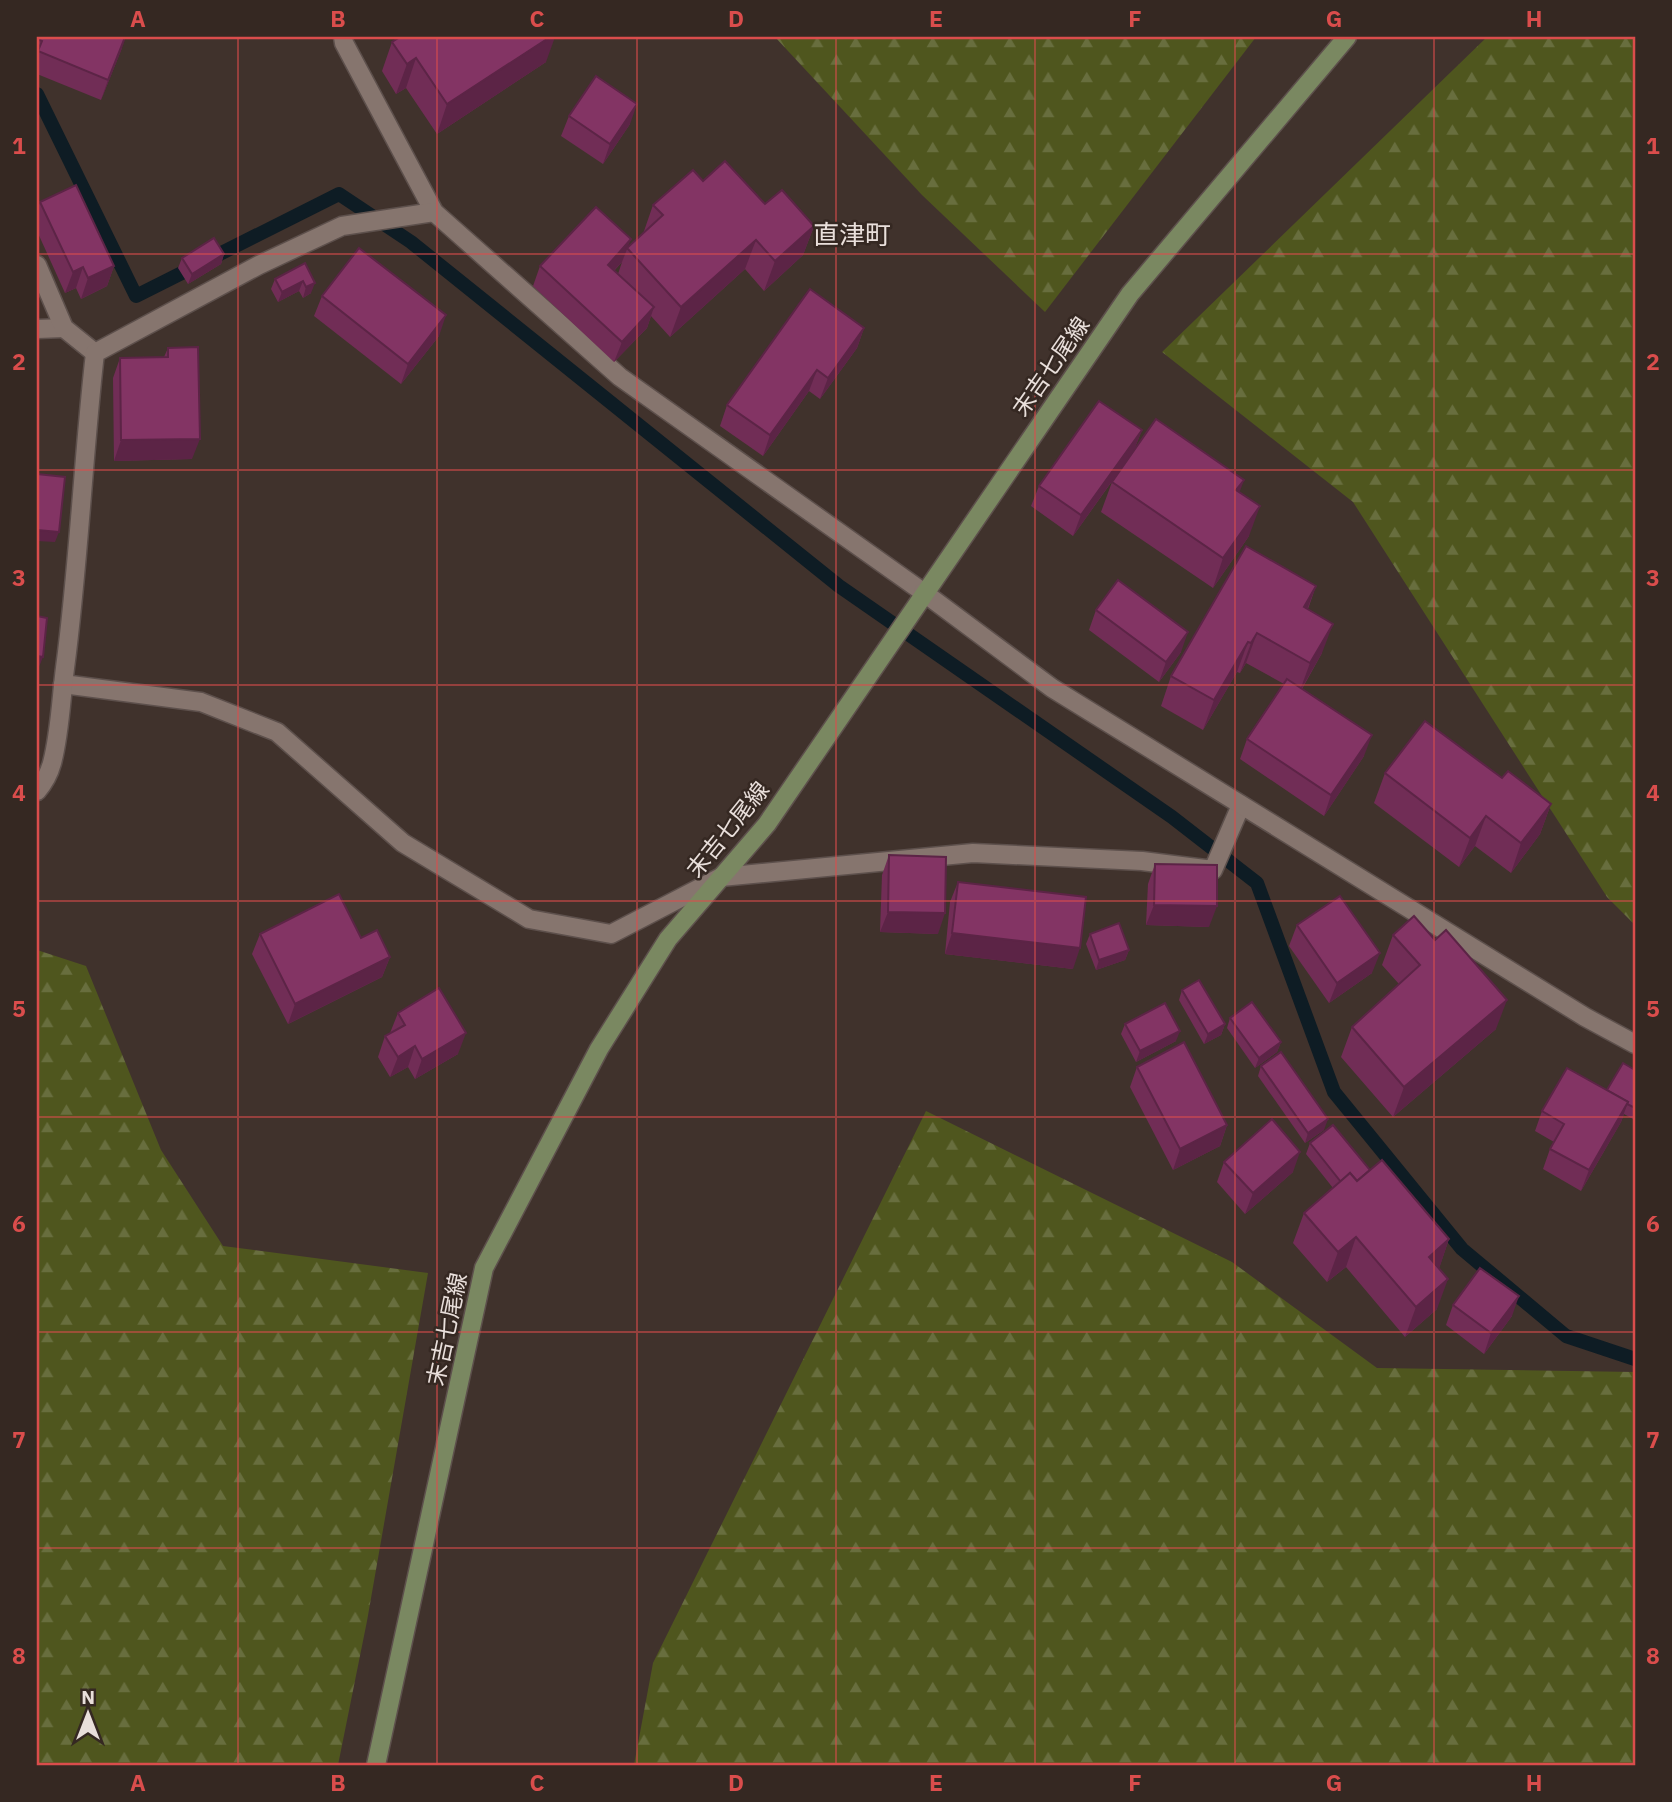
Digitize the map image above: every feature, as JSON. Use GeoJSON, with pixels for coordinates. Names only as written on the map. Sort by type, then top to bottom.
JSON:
{"type":"FeatureCollection","features":[{"type":"Feature","properties":{"kind":"main road","name":"末吉七尾線"},"geometry":{"type":"LineString","coordinates":[[376,1765],[484,1268],[599,1049],[668,939],[767,824],[923,592],[1130,294],[1348,37]]}},
{"type":"Feature","properties":{"kind":"street"},"geometry":{"type":"LineString","coordinates":[[343,37],[434,212],[620,377],[923,592],[1052,688],[1585,1017],[1635,1044]]}},
{"type":"Feature","properties":{"kind":"street"},"geometry":{"type":"LineString","coordinates":[[95,353],[259,265],[342,226],[434,212]]}},
{"type":"Feature","properties":{"kind":"street"},"geometry":{"type":"LineString","coordinates":[[37,265],[64,328],[95,353]]}},
{"type":"Feature","properties":{"kind":"street"},"geometry":{"type":"LineString","coordinates":[[37,329],[64,328]]}},
{"type":"Feature","properties":{"kind":"street"},"geometry":{"type":"LineString","coordinates":[[37,791],[47,777],[52,762],[72,617],[85,442],[95,353]]}},
{"type":"Feature","properties":{"kind":"street"},"geometry":{"type":"LineString","coordinates":[[63,684],[201,702],[277,732],[403,843],[529,919],[611,934],[721,877],[973,853],[1142,861],[1213,870],[1241,805]]}},
{"type":"Feature","properties":{"kind":"green space"},"geometry":{"type":"Polygon","coordinates":[[[775,37],[1256,37],[1045,312],[922,195],[775,37]]]}},
{"type":"Feature","properties":{"kind":"green space"},"geometry":{"type":"Polygon","coordinates":[[[1487,37],[1635,37],[1635,925],[1607,897],[1353,502],[1162,352],[1487,37]]]}},
{"type":"Feature","properties":{"kind":"green space"},"geometry":{"type":"Polygon","coordinates":[[[37,950],[86,966],[161,1150],[223,1246],[428,1273],[367,1621],[338,1765],[37,1765],[37,950]]]}},
{"type":"Feature","properties":{"kind":"green space"},"geometry":{"type":"Polygon","coordinates":[[[926,1111],[1232,1262],[1377,1368],[1635,1372],[1635,1765],[634,1765],[653,1663],[926,1111]]]}},
{"type":"Feature","properties":{"kind":"building"},"geometry":{"type":"Polygon","coordinates":[[[37,37],[125,37],[108,80],[38,51],[42,41],[37,37]]]}},
{"type":"Feature","properties":{"kind":"building"},"geometry":{"type":"Polygon","coordinates":[[[400,37],[550,37],[447,104],[416,58],[407,64],[392,42],[400,37]]]}},
{"type":"Feature","properties":{"kind":"building"},"geometry":{"type":"Polygon","coordinates":[[[596,76],[637,104],[610,144],[569,116],[596,76]]]}},
{"type":"Feature","properties":{"kind":"building"},"geometry":{"type":"Polygon","coordinates":[[[725,161],[765,204],[782,190],[814,226],[775,261],[756,240],[681,307],[627,248],[663,215],[653,205],[693,170],[703,181],[725,161]]]}},
{"type":"Feature","properties":{"kind":"building"},"geometry":{"type":"Polygon","coordinates":[[[76,185],[114,266],[88,278],[83,267],[73,272],[40,202],[76,185]]]}},
{"type":"Feature","properties":{"kind":"building"},"geometry":{"type":"Polygon","coordinates":[[[596,207],[631,239],[608,265],[654,307],[622,342],[540,266],[596,207]]]}},
{"type":"Feature","properties":{"kind":"building"},"geometry":{"type":"Polygon","coordinates":[[[214,238],[224,254],[192,274],[182,258],[214,238]]]}},
{"type":"Feature","properties":{"kind":"building"},"geometry":{"type":"Polygon","coordinates":[[[359,248],[446,315],[408,364],[322,296],[359,248]]]}},
{"type":"Feature","properties":{"kind":"building"},"geometry":{"type":"Polygon","coordinates":[[[305,263],[315,283],[306,287],[303,281],[282,292],[275,279],[305,263]]]}},
{"type":"Feature","properties":{"kind":"building"},"geometry":{"type":"Polygon","coordinates":[[[810,289],[864,328],[828,378],[817,370],[770,435],[727,405],[810,289]]]}},
{"type":"Feature","properties":{"kind":"building"},"geometry":{"type":"Polygon","coordinates":[[[198,347],[200,439],[121,440],[120,358],[168,357],[168,348],[198,347]]]}},
{"type":"Feature","properties":{"kind":"building"},"geometry":{"type":"Polygon","coordinates":[[[1099,401],[1142,430],[1081,515],[1039,486],[1099,401]]]}},
{"type":"Feature","properties":{"kind":"building"},"geometry":{"type":"Polygon","coordinates":[[[1156,419],[1244,480],[1236,490],[1260,506],[1223,558],[1112,482],[1156,419]]]}},
{"type":"Feature","properties":{"kind":"building"},"geometry":{"type":"Polygon","coordinates":[[[37,474],[65,477],[59,532],[37,530],[37,474]]]}},
{"type":"Feature","properties":{"kind":"building"},"geometry":{"type":"Polygon","coordinates":[[[1246,546],[1316,586],[1304,607],[1333,624],[1310,663],[1257,633],[1251,643],[1248,642],[1214,700],[1171,676],[1246,546]]]}},
{"type":"Feature","properties":{"kind":"building"},"geometry":{"type":"Polygon","coordinates":[[[1118,580],[1188,632],[1166,662],[1096,610],[1118,580]]]}},
{"type":"Feature","properties":{"kind":"building"},"geometry":{"type":"Polygon","coordinates":[[[37,616],[47,618],[43,657],[37,656],[37,616]]]}},
{"type":"Feature","properties":{"kind":"building"},"geometry":{"type":"Polygon","coordinates":[[[1287,679],[1372,735],[1331,795],[1247,739],[1287,679]]]}},
{"type":"Feature","properties":{"kind":"building"},"geometry":{"type":"Polygon","coordinates":[[[1425,721],[1502,778],[1508,771],[1551,804],[1521,843],[1486,816],[1470,838],[1385,773],[1425,721]]]}},
{"type":"Feature","properties":{"kind":"building"},"geometry":{"type":"Polygon","coordinates":[[[889,855],[946,857],[945,913],[888,912],[889,855]]]}},
{"type":"Feature","properties":{"kind":"building"},"geometry":{"type":"Polygon","coordinates":[[[1155,864],[1217,865],[1217,906],[1154,905],[1155,864]]]}},
{"type":"Feature","properties":{"kind":"building"},"geometry":{"type":"Polygon","coordinates":[[[958,882],[1086,897],[1080,948],[952,933],[958,882]]]}},
{"type":"Feature","properties":{"kind":"building"},"geometry":{"type":"Polygon","coordinates":[[[339,894],[361,938],[377,930],[390,957],[295,1004],[260,934],[339,894]]]}},
{"type":"Feature","properties":{"kind":"building"},"geometry":{"type":"Polygon","coordinates":[[[1340,896],[1380,953],[1337,983],[1297,925],[1340,896]]]}},
{"type":"Feature","properties":{"kind":"building"},"geometry":{"type":"Polygon","coordinates":[[[1414,916],[1435,940],[1446,930],[1507,1000],[1404,1087],[1352,1027],[1420,965],[1393,935],[1414,916]]]}},
{"type":"Feature","properties":{"kind":"building"},"geometry":{"type":"Polygon","coordinates":[[[1119,923],[1129,950],[1099,960],[1090,934],[1119,923]]]}},
{"type":"Feature","properties":{"kind":"building"},"geometry":{"type":"Polygon","coordinates":[[[1199,980],[1225,1024],[1208,1034],[1182,990],[1199,980]]]}},
{"type":"Feature","properties":{"kind":"building"},"geometry":{"type":"Polygon","coordinates":[[[439,988],[466,1033],[422,1059],[415,1046],[398,1057],[385,1036],[405,1025],[398,1013],[439,988]]]}},
{"type":"Feature","properties":{"kind":"building"},"geometry":{"type":"Polygon","coordinates":[[[1252,1002],[1281,1042],[1259,1058],[1230,1018],[1252,1002]]]}},
{"type":"Feature","properties":{"kind":"building"},"geometry":{"type":"Polygon","coordinates":[[[1165,1003],[1180,1031],[1140,1051],[1125,1024],[1165,1003]]]}},
{"type":"Feature","properties":{"kind":"building"},"geometry":{"type":"Polygon","coordinates":[[[1184,1042],[1227,1125],[1180,1149],[1137,1067],[1184,1042]]]}},
{"type":"Feature","properties":{"kind":"building"},"geometry":{"type":"Polygon","coordinates":[[[1281,1052],[1328,1119],[1308,1133],[1261,1066],[1281,1052]]]}},
{"type":"Feature","properties":{"kind":"building"},"geometry":{"type":"Polygon","coordinates":[[[1623,1063],[1635,1070],[1635,1108],[1607,1090],[1623,1063]]]}},
{"type":"Feature","properties":{"kind":"building"},"geometry":{"type":"Polygon","coordinates":[[[1567,1068],[1628,1102],[1589,1170],[1550,1149],[1564,1124],[1542,1111],[1567,1068]]]}},
{"type":"Feature","properties":{"kind":"building"},"geometry":{"type":"Polygon","coordinates":[[[1272,1119],[1300,1152],[1253,1193],[1224,1162],[1272,1119]]]}},
{"type":"Feature","properties":{"kind":"building"},"geometry":{"type":"Polygon","coordinates":[[[1333,1125],[1370,1170],[1357,1181],[1350,1173],[1341,1182],[1310,1143],[1333,1125]]]}},
{"type":"Feature","properties":{"kind":"building"},"geometry":{"type":"Polygon","coordinates":[[[1382,1160],[1449,1239],[1429,1257],[1448,1279],[1416,1307],[1356,1237],[1338,1252],[1304,1213],[1350,1173],[1357,1181],[1382,1160]]]}},
{"type":"Feature","properties":{"kind":"building"},"geometry":{"type":"Polygon","coordinates":[[[1480,1268],[1519,1296],[1491,1333],[1453,1305],[1480,1268]]]}},
{"type":"Feature","properties":{"kind":"waterway"},"geometry":{"type":"LineString","coordinates":[[37,94],[136,296],[339,194],[411,242],[839,586],[1172,817],[1257,883],[1334,1092],[1462,1249],[1566,1336],[1635,1359]]}},
{"type":"Feature","properties":{"kind":"district","name":"直津町"},"geometry":{"type":"Point","coordinates":[852,234]}}]}
